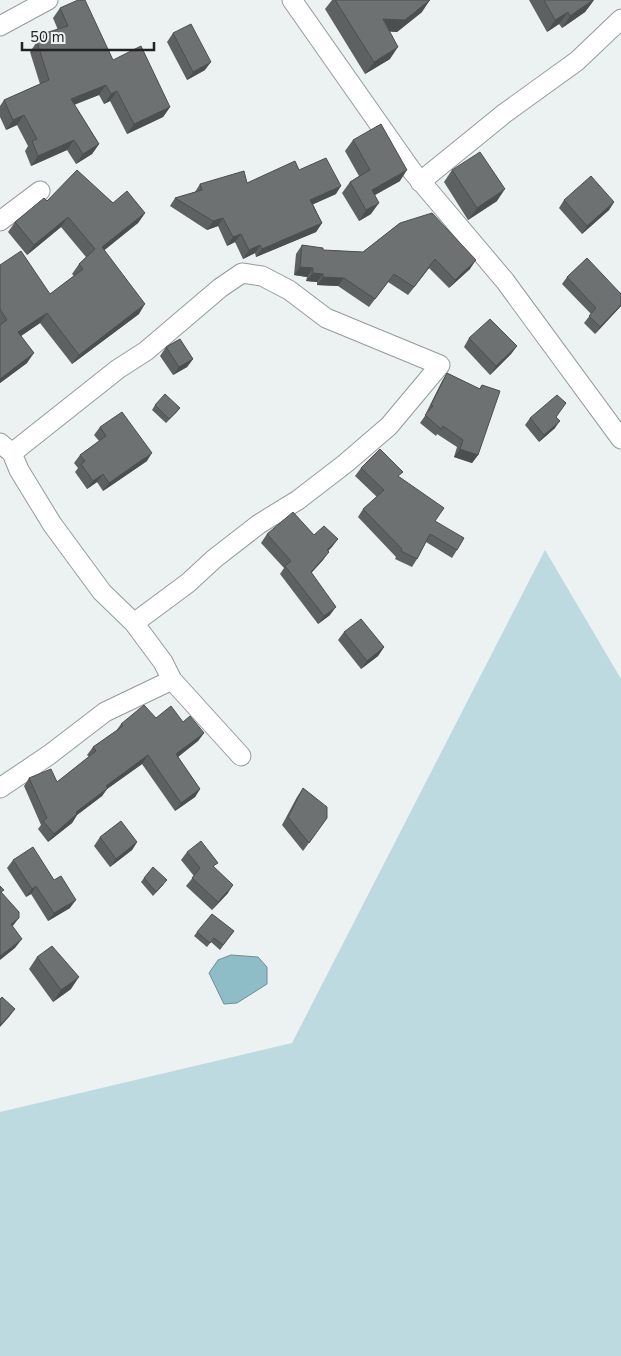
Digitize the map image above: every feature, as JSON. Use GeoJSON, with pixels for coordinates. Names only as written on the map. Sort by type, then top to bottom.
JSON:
{"type":"FeatureCollection","features":[{"type":"Feature","properties":{"kind":"street"},"geometry":{"type":"LineString","coordinates":[[0,26],[48,0]]}},
{"type":"Feature","properties":{"kind":"street"},"geometry":{"type":"LineString","coordinates":[[301,3],[329,54],[420,182],[505,281],[621,439]]}},
{"type":"Feature","properties":{"kind":"street"},"geometry":{"type":"LineString","coordinates":[[420,182],[505,113],[577,61],[621,20]]}},
{"type":"Feature","properties":{"kind":"street"},"geometry":{"type":"LineString","coordinates":[[0,221],[40,191]]}},
{"type":"Feature","properties":{"kind":"street"},"geometry":{"type":"LineString","coordinates":[[134,623],[188,583],[214,559],[259,524],[298,500],[346,463],[389,426],[440,365],[326,318],[289,290],[262,276],[242,273],[220,288],[146,351],[6,448],[52,524],[102,592],[134,623],[162,662],[172,680],[241,756]]}},
{"type":"Feature","properties":{"kind":"street"},"geometry":{"type":"LineString","coordinates":[[0,788],[49,755],[105,712],[172,680]]}},
{"type":"Feature","properties":{"kind":"shaded area"},"geometry":{"type":"Polygon","coordinates":[[[545,550],[621,679],[621,1356],[0,1356],[0,1112],[292,1043],[545,550]]]}},
{"type":"Feature","properties":{"kind":"shaded area"},"geometry":{"type":"Polygon","coordinates":[[[231,955],[258,957],[267,967],[267,984],[237,1003],[224,1004],[209,973],[218,960],[231,955]]]}},
{"type":"Feature","properties":{"kind":"building"},"geometry":{"type":"Polygon","coordinates":[[[78,0],[85,0],[113,60],[141,46],[170,107],[134,124],[117,91],[111,94],[106,85],[71,99],[99,144],[83,154],[74,140],[38,156],[32,141],[37,139],[24,115],[13,120],[4,100],[49,80],[37,42],[44,40],[42,34],[68,26],[60,8],[78,0]]]}},
{"type":"Feature","properties":{"kind":"building"},"geometry":{"type":"Polygon","coordinates":[[[335,0],[430,0],[405,20],[383,19],[398,47],[374,62],[335,0]]]}},
{"type":"Feature","properties":{"kind":"building"},"geometry":{"type":"Polygon","coordinates":[[[544,0],[593,0],[570,16],[568,12],[555,20],[544,0]]]}},
{"type":"Feature","properties":{"kind":"building"},"geometry":{"type":"Polygon","coordinates":[[[191,24],[211,62],[193,72],[173,33],[191,24]]]}},
{"type":"Feature","properties":{"kind":"building"},"geometry":{"type":"Polygon","coordinates":[[[381,124],[407,170],[372,190],[379,203],[366,210],[350,182],[370,170],[353,140],[381,124]]]}},
{"type":"Feature","properties":{"kind":"building"},"geometry":{"type":"Polygon","coordinates":[[[480,152],[505,189],[477,208],[452,170],[480,152]]]}},
{"type":"Feature","properties":{"kind":"building"},"geometry":{"type":"Polygon","coordinates":[[[326,158],[341,186],[310,200],[322,223],[262,249],[260,245],[249,250],[241,234],[233,237],[223,218],[213,221],[175,198],[202,190],[200,184],[244,171],[247,183],[295,161],[299,170],[326,158]]]}},
{"type":"Feature","properties":{"kind":"building"},"geometry":{"type":"Polygon","coordinates":[[[77,170],[113,203],[127,191],[145,213],[102,247],[145,304],[79,355],[47,313],[18,332],[34,353],[0,379],[0,325],[7,320],[0,309],[0,265],[21,251],[50,294],[83,269],[79,264],[95,249],[68,217],[34,245],[15,222],[44,198],[47,201],[77,170]]]}},
{"type":"Feature","properties":{"kind":"building"},"geometry":{"type":"Polygon","coordinates":[[[591,176],[614,202],[587,226],[564,200],[591,176]]]}},
{"type":"Feature","properties":{"kind":"building"},"geometry":{"type":"Polygon","coordinates":[[[432,213],[476,260],[455,280],[435,259],[414,287],[394,274],[375,299],[344,278],[323,277],[323,274],[313,273],[313,268],[300,267],[302,245],[323,248],[323,250],[363,252],[400,223],[432,213]]]}},
{"type":"Feature","properties":{"kind":"building"},"geometry":{"type":"Polygon","coordinates":[[[587,258],[621,294],[621,305],[600,327],[589,316],[596,308],[567,277],[587,258]]]}},
{"type":"Feature","properties":{"kind":"building"},"geometry":{"type":"Polygon","coordinates":[[[490,319],[517,346],[496,366],[469,338],[490,319]]]}},
{"type":"Feature","properties":{"kind":"building"},"geometry":{"type":"Polygon","coordinates":[[[180,339],[193,359],[179,367],[166,347],[180,339]]]}},
{"type":"Feature","properties":{"kind":"building"},"geometry":{"type":"Polygon","coordinates":[[[447,373],[480,389],[482,385],[500,391],[478,455],[460,449],[463,440],[443,426],[441,429],[425,415],[433,406],[431,405],[447,373]]]}},
{"type":"Feature","properties":{"kind":"building"},"geometry":{"type":"Polygon","coordinates":[[[165,394],[180,408],[169,419],[155,405],[165,394]]]}},
{"type":"Feature","properties":{"kind":"building"},"geometry":{"type":"Polygon","coordinates":[[[557,395],[566,403],[556,417],[560,421],[544,435],[530,418],[557,395]]]}},
{"type":"Feature","properties":{"kind":"building"},"geometry":{"type":"Polygon","coordinates":[[[122,412],[152,453],[109,483],[103,474],[93,481],[81,464],[85,461],[80,455],[106,436],[100,427],[122,412]]]}},
{"type":"Feature","properties":{"kind":"building"},"geometry":{"type":"Polygon","coordinates":[[[380,449],[403,472],[398,476],[444,508],[435,521],[464,538],[457,550],[430,534],[417,559],[401,551],[402,549],[363,509],[384,490],[361,468],[380,449]]]}},
{"type":"Feature","properties":{"kind":"building"},"geometry":{"type":"Polygon","coordinates":[[[293,512],[314,535],[324,526],[338,539],[327,550],[329,552],[311,572],[336,607],[324,616],[285,566],[291,561],[267,534],[293,512]]]}},
{"type":"Feature","properties":{"kind":"building"},"geometry":{"type":"Polygon","coordinates":[[[361,619],[384,647],[367,661],[344,632],[361,619]]]}},
{"type":"Feature","properties":{"kind":"building"},"geometry":{"type":"Polygon","coordinates":[[[144,705],[156,718],[171,706],[183,722],[190,716],[204,733],[176,754],[200,789],[181,803],[148,755],[106,786],[108,788],[76,812],[77,814],[54,834],[43,821],[47,818],[29,778],[51,769],[57,782],[96,751],[93,747],[123,726],[121,724],[144,705]]]}},
{"type":"Feature","properties":{"kind":"building"},"geometry":{"type":"Polygon","coordinates":[[[303,788],[327,807],[327,818],[309,843],[288,817],[303,788]]]}},
{"type":"Feature","properties":{"kind":"building"},"geometry":{"type":"Polygon","coordinates":[[[121,821],[137,842],[116,859],[100,837],[121,821]]]}},
{"type":"Feature","properties":{"kind":"building"},"geometry":{"type":"Polygon","coordinates":[[[201,841],[218,863],[213,866],[233,885],[218,902],[192,878],[200,868],[187,852],[201,841]]]}},
{"type":"Feature","properties":{"kind":"building"},"geometry":{"type":"Polygon","coordinates":[[[33,847],[54,880],[61,876],[76,900],[54,913],[36,886],[32,889],[13,860],[33,847]]]}},
{"type":"Feature","properties":{"kind":"building"},"geometry":{"type":"Polygon","coordinates":[[[153,867],[167,880],[156,892],[144,878],[153,867]]]}},
{"type":"Feature","properties":{"kind":"building"},"geometry":{"type":"Polygon","coordinates":[[[0,886],[4,890],[1,892],[19,912],[19,918],[11,924],[22,939],[0,956],[0,886]]]}},
{"type":"Feature","properties":{"kind":"building"},"geometry":{"type":"Polygon","coordinates":[[[212,914],[234,931],[223,945],[214,938],[210,943],[197,932],[212,914]]]}},
{"type":"Feature","properties":{"kind":"building"},"geometry":{"type":"Polygon","coordinates":[[[52,946],[79,977],[61,990],[37,957],[52,946]]]}},
{"type":"Feature","properties":{"kind":"building"},"geometry":{"type":"Polygon","coordinates":[[[2,997],[15,1009],[0,1025],[0,999],[2,997]]]}}]}
